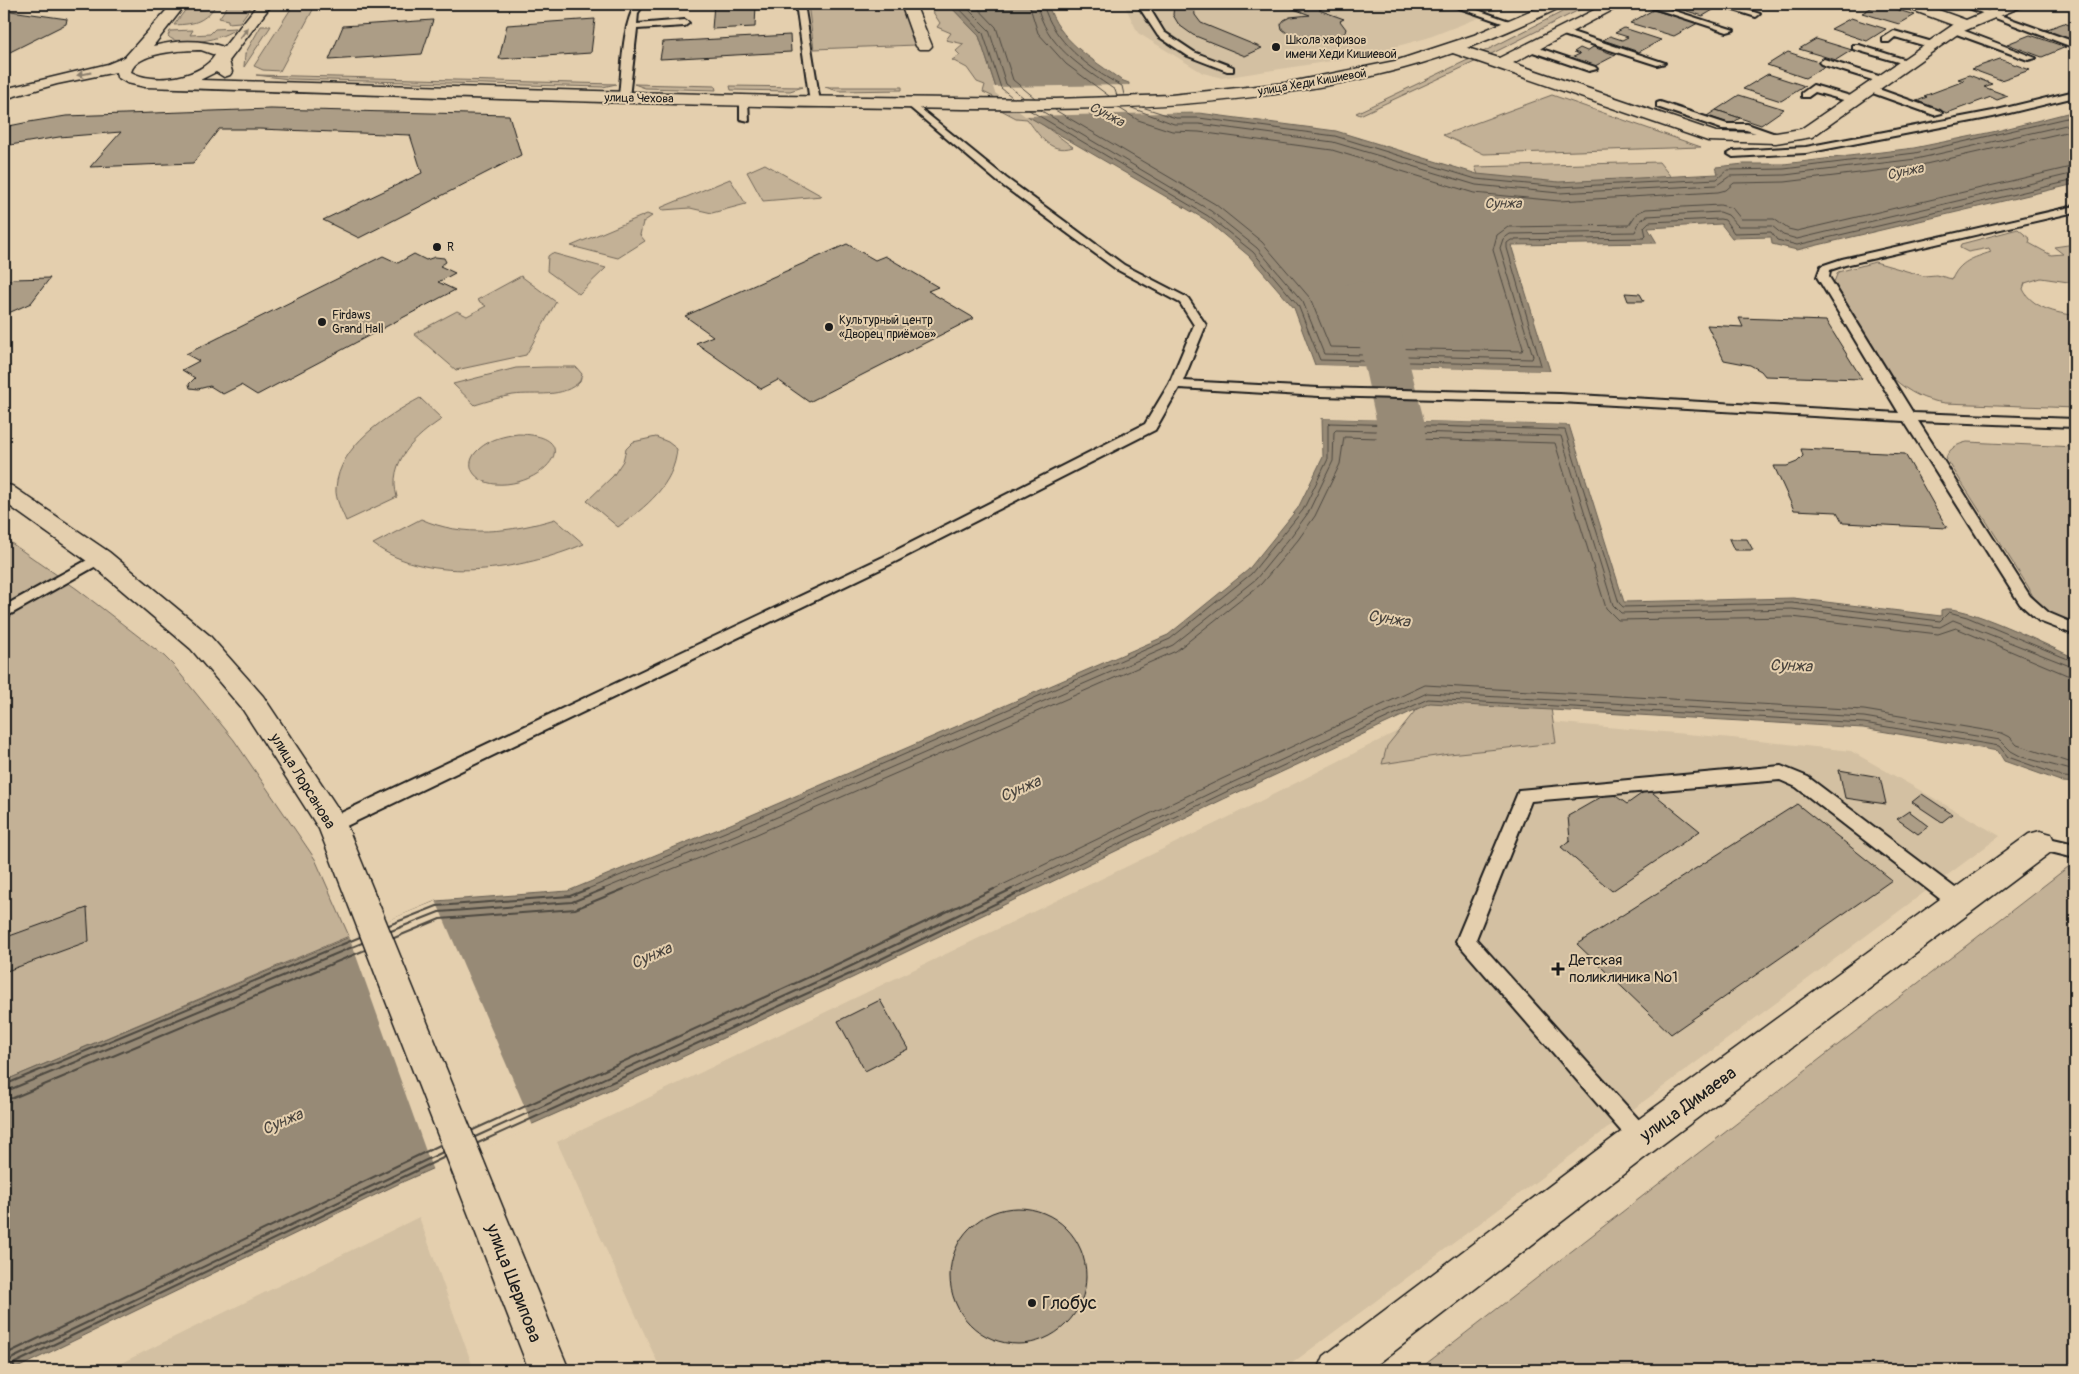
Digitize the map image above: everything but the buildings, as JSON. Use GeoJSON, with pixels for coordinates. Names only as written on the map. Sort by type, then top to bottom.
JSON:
{"type":"FeatureCollection","features":[{"type":"Feature","properties":{"kind":"main road"},"geometry":{"type":"LineString","coordinates":[[179,4],[153,37],[131,60],[123,70],[123,74],[135,81],[153,83],[279,89]]}},
{"type":"Feature","properties":{"kind":"main road"},"geometry":{"type":"LineString","coordinates":[[4,107],[75,88],[108,84],[153,83],[192,77],[210,70],[221,61],[265,4]]}},
{"type":"Feature","properties":{"kind":"main road"},"geometry":{"type":"LineString","coordinates":[[908,4],[924,46]]}},
{"type":"Feature","properties":{"kind":"main road","name":"улица Хеди Кишиевой"},"geometry":{"type":"LineString","coordinates":[[998,104],[1153,102],[1236,94],[1356,75],[1402,64],[1452,48],[1514,24],[1557,4]]}},
{"type":"Feature","properties":{"kind":"main road"},"geometry":{"type":"LineString","coordinates":[[1500,64],[1616,4]]}},
{"type":"Feature","properties":{"kind":"main road"},"geometry":{"type":"LineString","coordinates":[[1909,4],[1955,30]]}},
{"type":"Feature","properties":{"kind":"main road"},"geometry":{"type":"LineString","coordinates":[[1452,48],[1714,138],[1779,137],[1806,134],[1955,30],[1988,14],[2016,4]]}},
{"type":"Feature","properties":{"kind":"main road"},"geometry":{"type":"LineString","coordinates":[[4,94],[45,82],[112,68],[160,49],[189,45],[202,45],[220,51],[223,55],[221,61],[223,71],[232,79],[248,84],[279,89]]}},
{"type":"Feature","properties":{"kind":"main road","name":"улица Чехова"},"geometry":{"type":"LineString","coordinates":[[279,89],[815,102],[998,104]]}},
{"type":"Feature","properties":{"kind":"main road","name":"улица Лорсанова"},"geometry":{"type":"LineString","coordinates":[[4,491],[100,558],[200,642],[254,703],[332,825],[480,1195]]}},
{"type":"Feature","properties":{"kind":"main road","name":"улица Димаева"},"geometry":{"type":"LineString","coordinates":[[1338,1370],[1642,1139],[2040,843]]}},
{"type":"Feature","properties":{"kind":"main road","name":"улица Шерипова"},"geometry":{"type":"LineString","coordinates":[[480,1195],[549,1370]]}},
{"type":"Feature","properties":{"kind":"lane"},"geometry":{"type":"LineString","coordinates":[[624,98],[634,13],[640,4]]}},
{"type":"Feature","properties":{"kind":"lane"},"geometry":{"type":"LineString","coordinates":[[800,4],[815,102]]}},
{"type":"Feature","properties":{"kind":"lane"},"geometry":{"type":"LineString","coordinates":[[1143,4],[1160,34],[1191,54],[1230,69]]}},
{"type":"Feature","properties":{"kind":"lane"},"geometry":{"type":"LineString","coordinates":[[1452,4],[1514,24]]}},
{"type":"Feature","properties":{"kind":"lane"},"geometry":{"type":"LineString","coordinates":[[1645,4],[1730,30]]}},
{"type":"Feature","properties":{"kind":"lane"},"geometry":{"type":"LineString","coordinates":[[1719,4],[1756,14]]}},
{"type":"Feature","properties":{"kind":"lane"},"geometry":{"type":"LineString","coordinates":[[1745,4],[1764,9]]}},
{"type":"Feature","properties":{"kind":"lane"},"geometry":{"type":"LineString","coordinates":[[1962,4],[2075,45]]}},
{"type":"Feature","properties":{"kind":"lane"},"geometry":{"type":"LineString","coordinates":[[632,26],[685,23]]}},
{"type":"Feature","properties":{"kind":"lane"},"geometry":{"type":"LineString","coordinates":[[1955,30],[2031,58]]}},
{"type":"Feature","properties":{"kind":"lane"},"geometry":{"type":"LineString","coordinates":[[1955,30],[2021,63]]}},
{"type":"Feature","properties":{"kind":"lane"},"geometry":{"type":"LineString","coordinates":[[1563,32],[1660,63]]}},
{"type":"Feature","properties":{"kind":"lane"},"geometry":{"type":"LineString","coordinates":[[1886,40],[1894,34],[1933,45]]}},
{"type":"Feature","properties":{"kind":"lane"},"geometry":{"type":"LineString","coordinates":[[1856,47],[1908,62]]}},
{"type":"Feature","properties":{"kind":"lane"},"geometry":{"type":"LineString","coordinates":[[1530,48],[1592,69]]}},
{"type":"Feature","properties":{"kind":"lane"},"geometry":{"type":"LineString","coordinates":[[1824,62],[1937,113]]}},
{"type":"Feature","properties":{"kind":"lane"},"geometry":{"type":"LineString","coordinates":[[1805,95],[1813,88],[1854,100]]}},
{"type":"Feature","properties":{"kind":"lane"},"geometry":{"type":"LineString","coordinates":[[1733,154],[1806,150],[1993,114],[2075,94]]}},
{"type":"Feature","properties":{"kind":"lane"},"geometry":{"type":"LineString","coordinates":[[744,100],[745,119]]}},
{"type":"Feature","properties":{"kind":"lane"},"geometry":{"type":"LineString","coordinates":[[332,825],[888,560],[1150,428],[1175,384],[1200,325],[1184,301],[1120,268],[1002,180],[910,103]]}},
{"type":"Feature","properties":{"kind":"lane"},"geometry":{"type":"LineString","coordinates":[[1660,105],[1726,127],[1747,127],[1779,137]]}},
{"type":"Feature","properties":{"kind":"lane"},"geometry":{"type":"LineString","coordinates":[[2075,209],[1867,256],[1824,268],[1823,277],[1908,417],[2025,600],[2044,617],[2075,630]]}},
{"type":"Feature","properties":{"kind":"lane"},"geometry":{"type":"LineString","coordinates":[[1175,384],[1319,392],[1560,398],[2075,424]]}},
{"type":"Feature","properties":{"kind":"lane"},"geometry":{"type":"LineString","coordinates":[[4,613],[100,558]]}},
{"type":"Feature","properties":{"kind":"lane"},"geometry":{"type":"LineString","coordinates":[[1642,1139],[1466,941],[1525,795],[1781,773],[1802,782],[1960,903]]}},
{"type":"Feature","properties":{"kind":"lane"},"geometry":{"type":"LineString","coordinates":[[2040,843],[2075,851]]}},
{"type":"Feature","properties":{"kind":"shaded area"},"geometry":{"type":"Polygon","coordinates":[[[190,4],[217,4],[208,15],[199,21],[174,25],[190,4]]]}},
{"type":"Feature","properties":{"kind":"shaded area"},"geometry":{"type":"Polygon","coordinates":[[[229,4],[253,4],[240,22],[228,23],[228,20],[219,18],[229,4]]]}},
{"type":"Feature","properties":{"kind":"shaded area"},"geometry":{"type":"Polygon","coordinates":[[[294,4],[316,4],[280,71],[263,70],[254,66],[294,4]]]}},
{"type":"Feature","properties":{"kind":"shaded area"},"geometry":{"type":"Polygon","coordinates":[[[808,4],[901,4],[916,45],[814,49],[808,4]]]}},
{"type":"Feature","properties":{"kind":"shaded area"},"geometry":{"type":"Polygon","coordinates":[[[931,4],[948,4],[979,36],[997,91],[1073,147],[1065,149],[1051,145],[1040,136],[1027,119],[1016,118],[999,109],[996,98],[983,92],[985,85],[977,82],[967,68],[952,60],[960,55],[956,51],[964,44],[946,40],[951,33],[937,27],[940,23],[931,9],[931,4]]]}},
{"type":"Feature","properties":{"kind":"shaded area","name":"Школа хафизов имени Хеди Кишиевой"},"geometry":{"type":"Polygon","coordinates":[[[1124,4],[1508,4],[1481,17],[1427,38],[1357,57],[1222,78],[1203,73],[1138,33],[1124,4]]]}},
{"type":"Feature","properties":{"kind":"shaded area"},"geometry":{"type":"Polygon","coordinates":[[[1578,4],[1591,4],[1485,57],[1481,53],[1578,4]]]}},
{"type":"Feature","properties":{"kind":"shaded area"},"geometry":{"type":"Polygon","coordinates":[[[261,26],[271,26],[244,67],[245,54],[261,26]]]}},
{"type":"Feature","properties":{"kind":"shaded area"},"geometry":{"type":"Polygon","coordinates":[[[236,28],[222,36],[202,41],[182,42],[168,36],[170,31],[193,30],[190,35],[210,34],[215,29],[236,28]]]}},
{"type":"Feature","properties":{"kind":"shaded area"},"geometry":{"type":"Polygon","coordinates":[[[1472,58],[1479,60],[1360,115],[1356,113],[1472,58]]]}},
{"type":"Feature","properties":{"kind":"shaded area"},"geometry":{"type":"Polygon","coordinates":[[[256,75],[616,84],[603,87],[289,79],[256,75]]]}},
{"type":"Feature","properties":{"kind":"shaded area"},"geometry":{"type":"Polygon","coordinates":[[[634,84],[715,86],[716,90],[645,88],[634,84]]]}},
{"type":"Feature","properties":{"kind":"shaded area"},"geometry":{"type":"Polygon","coordinates":[[[730,86],[803,87],[790,91],[731,90],[730,86]]]}},
{"type":"Feature","properties":{"kind":"shaded area"},"geometry":{"type":"Polygon","coordinates":[[[825,87],[902,87],[902,90],[838,91],[825,87]]]}},
{"type":"Feature","properties":{"kind":"shaded area"},"geometry":{"type":"Polygon","coordinates":[[[1552,95],[1701,147],[1484,154],[1443,135],[1552,95]]]}},
{"type":"Feature","properties":{"kind":"shaded area"},"geometry":{"type":"Polygon","coordinates":[[[1659,162],[1706,221],[1501,232],[1475,167],[1659,162]]]}},
{"type":"Feature","properties":{"kind":"shaded area"},"geometry":{"type":"Polygon","coordinates":[[[765,164],[822,196],[763,201],[747,172],[765,164]]]}},
{"type":"Feature","properties":{"kind":"shaded area"},"geometry":{"type":"Polygon","coordinates":[[[730,179],[746,204],[712,213],[690,208],[663,210],[660,208],[730,179]]]}},
{"type":"Feature","properties":{"kind":"shaded area"},"geometry":{"type":"Polygon","coordinates":[[[647,214],[652,216],[643,222],[640,235],[645,241],[618,258],[571,246],[647,214]]]}},
{"type":"Feature","properties":{"kind":"shaded area"},"geometry":{"type":"Polygon","coordinates":[[[2018,229],[2030,239],[2029,243],[2051,255],[2063,254],[2054,247],[2075,244],[2075,283],[2041,278],[2025,283],[2023,289],[2032,301],[2038,305],[2060,313],[2075,315],[2075,408],[1945,403],[1924,398],[1894,379],[1834,282],[1838,272],[1875,262],[1924,276],[1936,275],[1952,279],[1963,264],[1973,258],[1991,252],[1989,248],[1968,252],[1960,248],[1961,244],[2018,229]]]}},
{"type":"Feature","properties":{"kind":"shaded area"},"geometry":{"type":"Polygon","coordinates":[[[552,253],[606,268],[579,294],[547,271],[548,256],[552,253]]]}},
{"type":"Feature","properties":{"kind":"shaded area"},"geometry":{"type":"Polygon","coordinates":[[[521,276],[556,302],[526,355],[456,370],[414,334],[457,311],[467,316],[486,306],[477,300],[521,276]]]}},
{"type":"Feature","properties":{"kind":"shaded area"},"geometry":{"type":"Polygon","coordinates":[[[576,367],[582,374],[580,381],[573,387],[557,393],[513,395],[475,405],[453,384],[516,368],[576,367]]]}},
{"type":"Feature","properties":{"kind":"shaded area"},"geometry":{"type":"Polygon","coordinates":[[[420,398],[442,419],[413,442],[400,462],[395,484],[397,497],[346,521],[339,505],[336,488],[339,473],[346,458],[355,445],[380,423],[420,398]]]}},
{"type":"Feature","properties":{"kind":"shaded area"},"geometry":{"type":"Polygon","coordinates":[[[518,434],[539,437],[551,443],[554,451],[551,461],[542,470],[529,478],[513,483],[488,483],[476,476],[471,467],[471,461],[479,449],[497,438],[518,434]]]}},
{"type":"Feature","properties":{"kind":"shaded area"},"geometry":{"type":"Polygon","coordinates":[[[656,437],[668,442],[677,449],[675,462],[670,474],[657,494],[618,527],[587,501],[613,476],[623,461],[626,449],[633,442],[656,437]]]}},
{"type":"Feature","properties":{"kind":"shaded area"},"geometry":{"type":"Polygon","coordinates":[[[1967,442],[2075,447],[2075,625],[2054,616],[2037,602],[1946,458],[1954,447],[1967,442]]]}},
{"type":"Feature","properties":{"kind":"shaded area"},"geometry":{"type":"Polygon","coordinates":[[[421,519],[454,529],[488,531],[539,524],[555,519],[584,544],[533,561],[477,570],[421,565],[396,557],[373,544],[421,519]]]}},
{"type":"Feature","properties":{"kind":"shaded area"},"geometry":{"type":"Polygon","coordinates":[[[4,538],[77,589],[173,665],[234,740],[315,859],[349,936],[4,1081],[4,538]]]}},
{"type":"Feature","properties":{"kind":"shaded area"},"geometry":{"type":"Polygon","coordinates":[[[1537,610],[1556,743],[1449,754],[1382,764],[1387,746],[1431,691],[1537,610]]]}},
{"type":"Feature","properties":{"kind":"shaded area"},"geometry":{"type":"Polygon","coordinates":[[[1435,712],[1732,738],[1851,751],[2000,836],[1283,1370],[661,1370],[557,1142],[1229,817],[1435,712]]]}},
{"type":"Feature","properties":{"kind":"shaded area"},"geometry":{"type":"Polygon","coordinates":[[[2068,867],[2075,881],[2075,1370],[1418,1370],[2068,867]]]}},
{"type":"Feature","properties":{"kind":"shaded area"},"geometry":{"type":"Polygon","coordinates":[[[419,1217],[474,1370],[107,1370],[419,1217]]]}},
{"type":"Feature","properties":{"kind":"water","name":"Сунжа"},"geometry":{"type":"Polygon","coordinates":[[[948,4],[1048,4],[1060,28],[1077,48],[1121,80],[1129,83],[1128,92],[1176,113],[1199,113],[1336,131],[1477,174],[1559,182],[1718,174],[1716,167],[1744,164],[1784,164],[1914,148],[1997,131],[2075,111],[2075,184],[1797,250],[1772,244],[1771,237],[1732,238],[1721,224],[1648,228],[1657,243],[1511,245],[1550,371],[1315,365],[1294,308],[1249,256],[1206,220],[1029,117],[997,91],[979,36],[948,4]]]}},
{"type":"Feature","properties":{"kind":"water","name":"Сунжа"},"geometry":{"type":"Polygon","coordinates":[[[1322,418],[1569,425],[1624,602],[1793,598],[1941,616],[1941,610],[1951,609],[1967,612],[1986,619],[2075,658],[2075,783],[2063,782],[2004,761],[1998,751],[1863,728],[1430,703],[1230,796],[852,978],[665,1065],[398,1184],[13,1370],[4,1370],[4,1081],[436,901],[568,891],[733,823],[1168,635],[1248,570],[1298,508],[1323,457],[1322,418]]]}},
{"type":"Feature","properties":{"kind":"pier"},"geometry":{"type":"Polygon","coordinates":[[[1131,85],[1130,91],[1140,97],[1172,109],[1211,112],[1025,116],[995,93],[993,87],[1131,85]]]}},
{"type":"Feature","properties":{"kind":"pier"},"geometry":{"type":"Polygon","coordinates":[[[1315,365],[1550,371],[1551,373],[1315,368],[1315,365]]]}},
{"type":"Feature","properties":{"kind":"pier"},"geometry":{"type":"Polygon","coordinates":[[[1322,415],[1569,422],[1569,425],[1322,418],[1322,415]]]}},
{"type":"Feature","properties":{"kind":"pier"},"geometry":{"type":"Polygon","coordinates":[[[436,901],[533,1126],[433,1171],[349,936],[436,901]]]}},
{"type":"Feature","properties":{"kind":"waterway"},"geometry":{"type":"LineString","coordinates":[[1359,294],[1376,319],[1400,420],[1403,467],[1394,499]]}},
{"type":"Feature","properties":{"kind":"place","name":"Школа хафизов имени Хеди Кишиевой"},"geometry":{"type":"Point","coordinates":[1276,47]}},
{"type":"Feature","properties":{"kind":"place","name":"R"},"geometry":{"type":"Point","coordinates":[437,247]}},
{"type":"Feature","properties":{"kind":"place","name":"Firdaws Grand Hall"},"geometry":{"type":"Point","coordinates":[322,322]}},
{"type":"Feature","properties":{"kind":"place","name":"Культурный центр «Дворец приёмов»"},"geometry":{"type":"Point","coordinates":[829,327]}},
{"type":"Feature","properties":{"kind":"place","name":"Детская поликлиника №1"},"geometry":{"type":"Point","coordinates":[1558,969]}},
{"type":"Feature","properties":{"kind":"place","name":"Глобус"},"geometry":{"type":"Point","coordinates":[1032,1303]}}]}
